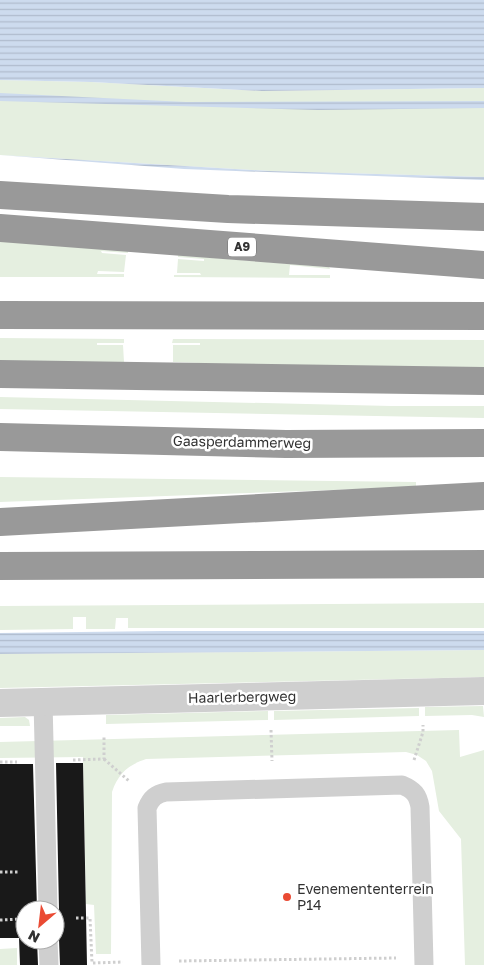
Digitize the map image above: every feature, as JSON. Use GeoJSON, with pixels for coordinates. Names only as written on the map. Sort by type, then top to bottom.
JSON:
{"type":"FeatureCollection","features":[{"type":"Feature","properties":{"kind":"highway"},"geometry":{"type":"LineString","coordinates":[[0,195],[228,209],[484,217]]}},
{"type":"Feature","properties":{"kind":"highway","name":"A9"},"geometry":{"type":"LineString","coordinates":[[0,228],[484,265]]}},
{"type":"Feature","properties":{"kind":"highway"},"geometry":{"type":"LineString","coordinates":[[0,315],[484,316]]}},
{"type":"Feature","properties":{"kind":"highway"},"geometry":{"type":"LineString","coordinates":[[0,374],[484,381]]}},
{"type":"Feature","properties":{"kind":"highway","name":"Gaasperdammerweg"},"geometry":{"type":"LineString","coordinates":[[0,436],[286,444],[484,443]]}},
{"type":"Feature","properties":{"kind":"highway"},"geometry":{"type":"LineString","coordinates":[[0,522],[484,496]]}},
{"type":"Feature","properties":{"kind":"highway"},"geometry":{"type":"LineString","coordinates":[[0,566],[484,564]]}},
{"type":"Feature","properties":{"kind":"street","name":"Haarlerbergweg"},"geometry":{"type":"LineString","coordinates":[[0,703],[43,714],[484,691]]}},
{"type":"Feature","properties":{"kind":"lane"},"geometry":{"type":"LineString","coordinates":[[43,714],[48,900]]}},
{"type":"Feature","properties":{"kind":"lane"},"geometry":{"type":"LineString","coordinates":[[151,963],[147,808],[150,800],[157,794],[166,792],[402,785],[412,789],[418,797],[420,807],[424,961]]}},
{"type":"Feature","properties":{"kind":"lane"},"geometry":{"type":"LineString","coordinates":[[48,950],[49,965]]}},
{"type":"Feature","properties":{"kind":"path"},"geometry":{"type":"LineString","coordinates":[[83,760],[104,760],[104,740]]}},
{"type":"Feature","properties":{"kind":"path"},"geometry":{"type":"LineString","coordinates":[[90,918],[92,963],[424,961]]}},
{"type":"Feature","properties":{"kind":"path"},"geometry":{"type":"LineString","coordinates":[[0,920],[15,920]]}},
{"type":"Feature","properties":{"kind":"green space"},"geometry":{"type":"Polygon","coordinates":[[[0,80],[91,82],[262,91],[484,88],[484,177],[270,171],[0,155],[0,80]]]}},
{"type":"Feature","properties":{"kind":"green space"},"geometry":{"type":"Polygon","coordinates":[[[0,240],[128,251],[128,253],[101,251],[102,253],[126,255],[124,272],[98,271],[97,274],[124,274],[124,277],[0,277],[0,240]]]}},
{"type":"Feature","properties":{"kind":"green space"},"geometry":{"type":"Polygon","coordinates":[[[178,255],[329,267],[330,269],[290,265],[289,275],[330,275],[330,278],[174,277],[174,275],[201,275],[200,273],[177,273],[178,259],[204,261],[204,259],[178,257],[178,255]]]}},
{"type":"Feature","properties":{"kind":"green space"},"geometry":{"type":"Polygon","coordinates":[[[0,338],[124,339],[124,343],[97,343],[97,345],[123,345],[124,362],[0,363],[0,338]]]}},
{"type":"Feature","properties":{"kind":"green space"},"geometry":{"type":"Polygon","coordinates":[[[173,339],[484,340],[484,370],[200,365],[200,363],[173,362],[173,345],[200,345],[200,343],[172,343],[173,339]]]}},
{"type":"Feature","properties":{"kind":"green space"},"geometry":{"type":"Polygon","coordinates":[[[0,397],[391,406],[484,406],[484,418],[0,409],[0,397]]]}},
{"type":"Feature","properties":{"kind":"green space"},"geometry":{"type":"Polygon","coordinates":[[[0,477],[416,482],[416,487],[0,502],[0,477]]]}},
{"type":"Feature","properties":{"kind":"green space"},"geometry":{"type":"Polygon","coordinates":[[[484,603],[484,628],[128,628],[128,618],[116,618],[115,629],[86,629],[86,617],[73,617],[73,629],[0,630],[0,606],[484,603]]]}},
{"type":"Feature","properties":{"kind":"green space"},"geometry":{"type":"Polygon","coordinates":[[[484,650],[484,677],[0,688],[0,654],[484,650]]]}},
{"type":"Feature","properties":{"kind":"green space"},"geometry":{"type":"Polygon","coordinates":[[[483,706],[484,717],[472,715],[425,716],[425,707],[483,706]]]}},
{"type":"Feature","properties":{"kind":"green space"},"geometry":{"type":"Polygon","coordinates":[[[419,708],[419,716],[274,720],[274,711],[419,708]]]}},
{"type":"Feature","properties":{"kind":"green space"},"geometry":{"type":"Polygon","coordinates":[[[268,711],[268,720],[106,724],[106,715],[268,711]]]}},
{"type":"Feature","properties":{"kind":"green space"},"geometry":{"type":"Polygon","coordinates":[[[25,717],[29,720],[30,726],[0,726],[0,718],[25,717]]]}},
{"type":"Feature","properties":{"kind":"green space"},"geometry":{"type":"Polygon","coordinates":[[[459,730],[460,757],[484,750],[484,965],[465,965],[461,839],[439,811],[432,771],[426,761],[417,755],[406,752],[146,759],[129,767],[117,780],[112,792],[111,954],[96,954],[94,905],[86,904],[83,757],[0,758],[0,742],[459,730]]]}},
{"type":"Feature","properties":{"kind":"green space"},"geometry":{"type":"Polygon","coordinates":[[[15,948],[17,950],[17,965],[0,965],[0,949],[15,948]]]}},
{"type":"Feature","properties":{"kind":"water"},"geometry":{"type":"Polygon","coordinates":[[[0,0],[484,0],[484,88],[262,91],[91,82],[0,80],[0,0]]]}},
{"type":"Feature","properties":{"kind":"water"},"geometry":{"type":"Polygon","coordinates":[[[0,93],[186,102],[484,101],[484,108],[318,110],[0,101],[0,93]]]}},
{"type":"Feature","properties":{"kind":"water"},"geometry":{"type":"Polygon","coordinates":[[[0,155],[270,171],[484,177],[484,180],[184,169],[0,155]]]}},
{"type":"Feature","properties":{"kind":"water"},"geometry":{"type":"Polygon","coordinates":[[[484,631],[484,650],[0,654],[0,633],[484,631]]]}},
{"type":"Feature","properties":{"kind":"building"},"geometry":{"type":"Polygon","coordinates":[[[56,763],[83,763],[87,965],[60,965],[59,950],[65,950],[65,900],[59,900],[56,763]]]}},
{"type":"Feature","properties":{"kind":"building"},"geometry":{"type":"Polygon","coordinates":[[[0,764],[33,764],[37,900],[15,900],[15,938],[0,938],[0,764]]]}},
{"type":"Feature","properties":{"kind":"building"},"geometry":{"type":"Polygon","coordinates":[[[19,950],[37,950],[38,965],[20,965],[19,950]]]}},
{"type":"Feature","properties":{"kind":"place","name":"Evenemententerrein P14"},"geometry":{"type":"Point","coordinates":[287,897]}}]}
